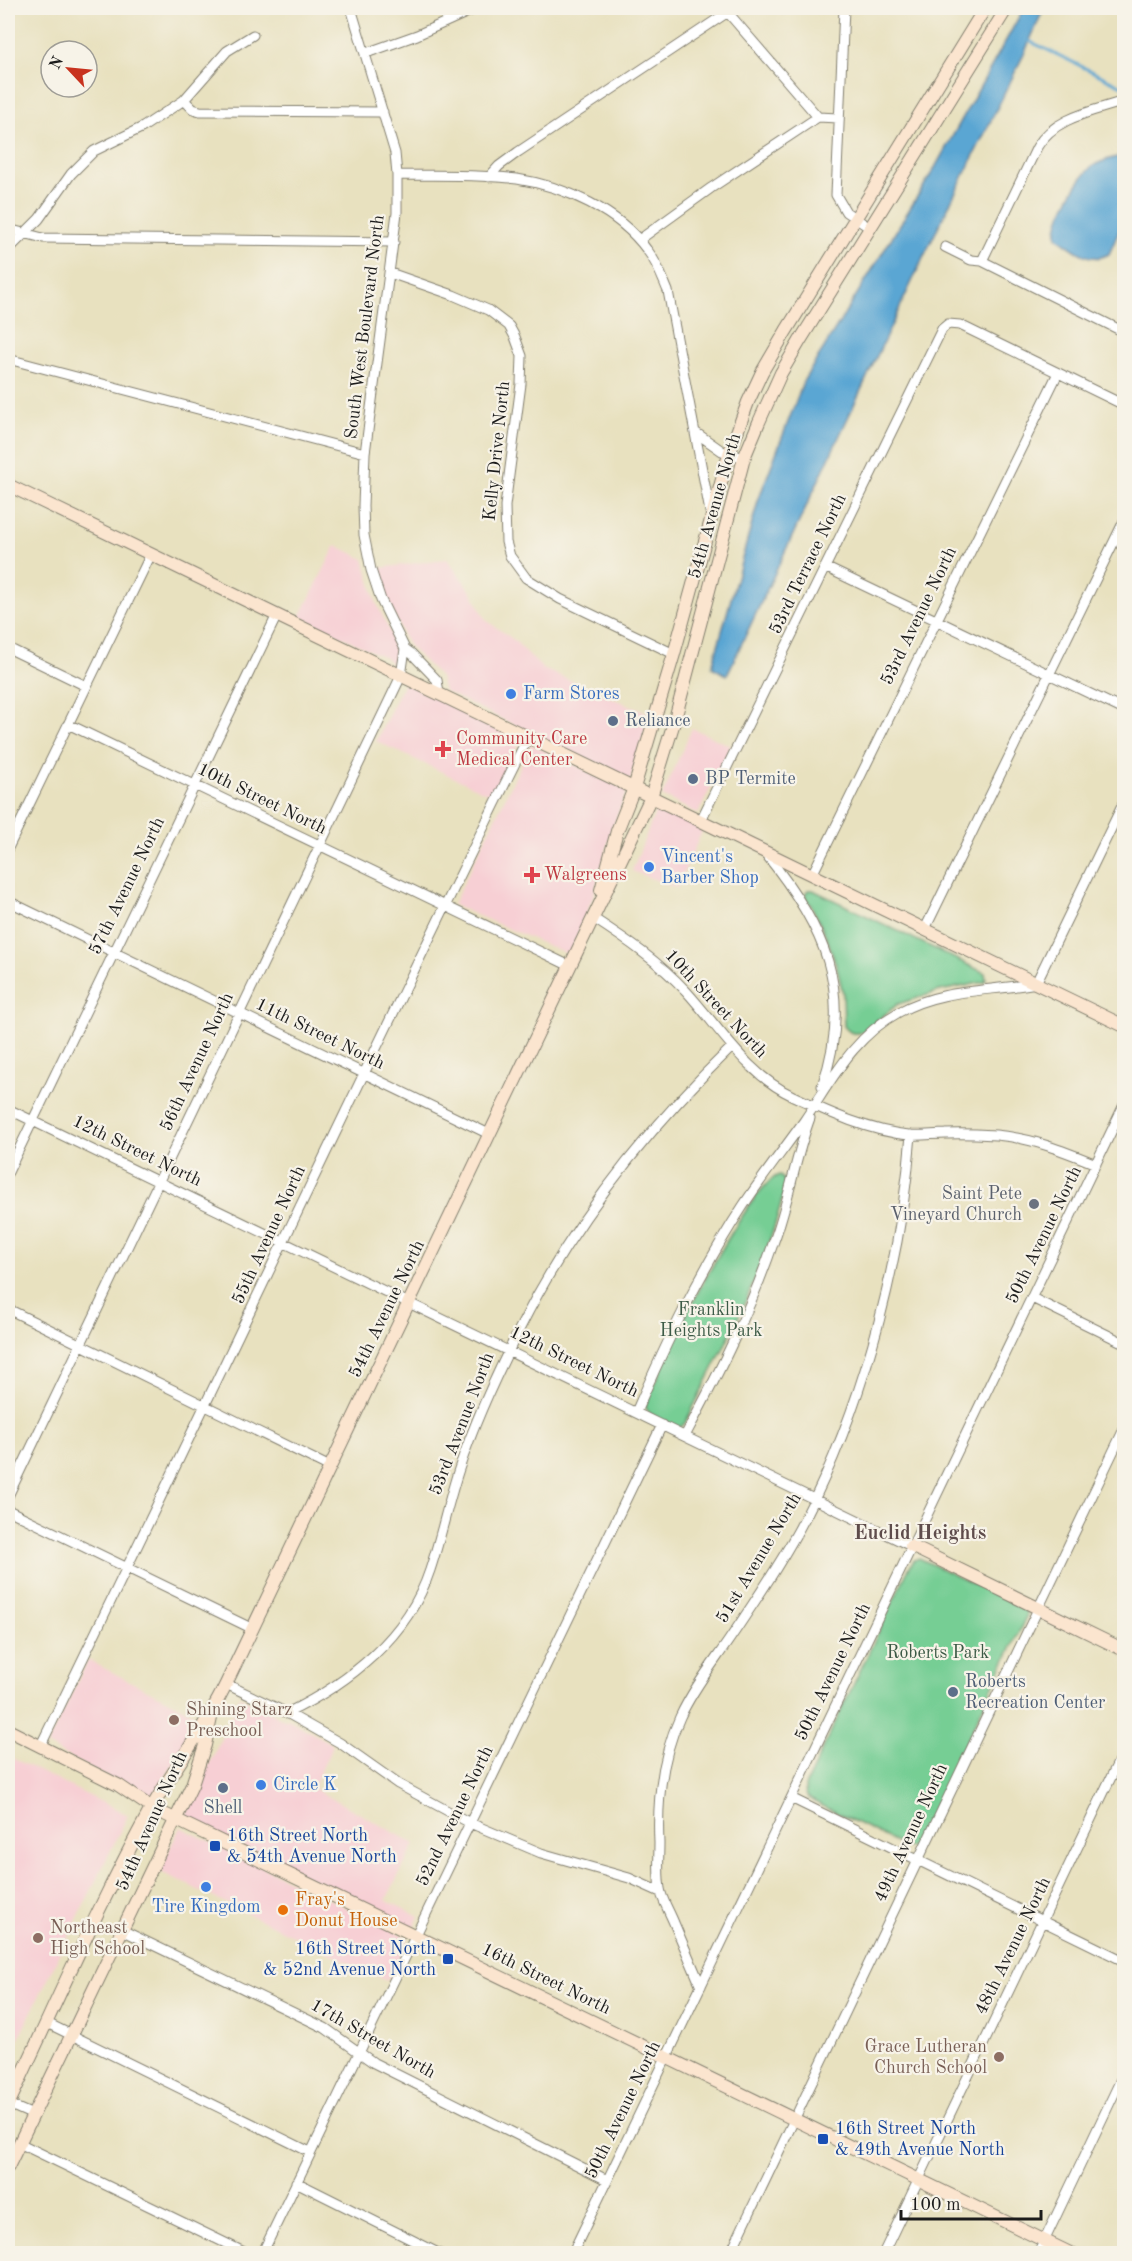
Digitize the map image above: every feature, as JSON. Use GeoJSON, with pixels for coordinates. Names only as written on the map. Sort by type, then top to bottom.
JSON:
{"type":"FeatureCollection","features":[{"type":"Feature","properties":{"kind":"main road","name":"54th Avenue North"},"geometry":{"type":"LineString","coordinates":[[593,918],[617,831],[634,788],[674,654],[729,454],[748,402],[762,372],[986,8]]}},
{"type":"Feature","properties":{"kind":"main road","name":"54th Avenue North"},"geometry":{"type":"LineString","coordinates":[[8,2104],[127,1855],[188,1747],[211,1714],[226,1684],[651,796],[675,719],[744,458],[782,373],[1007,8]]}},
{"type":"Feature","properties":{"kind":"main road"},"geometry":{"type":"LineString","coordinates":[[8,485],[1125,1026]]}},
{"type":"Feature","properties":{"kind":"main road","name":"12th Street North"},"geometry":{"type":"LineString","coordinates":[[912,1546],[1125,1650]]}},
{"type":"Feature","properties":{"kind":"main road","name":"54th Avenue North"},"geometry":{"type":"LineString","coordinates":[[8,2167],[192,1785],[205,1745],[211,1714]]}},
{"type":"Feature","properties":{"kind":"main road","name":"16th Street North"},"geometry":{"type":"LineString","coordinates":[[8,1731],[118,1785],[152,1808],[1072,2253]]}},
{"type":"Feature","properties":{"kind":"street","name":"South West Boulevard North"},"geometry":{"type":"LineString","coordinates":[[351,8],[395,153],[397,175],[394,242],[365,453],[364,535],[371,570],[381,600],[405,649],[436,680],[439,694]]}},
{"type":"Feature","properties":{"kind":"street"},"geometry":{"type":"LineString","coordinates":[[366,53],[477,8]]}},
{"type":"Feature","properties":{"kind":"street"},"geometry":{"type":"LineString","coordinates":[[844,8],[836,195],[846,212],[870,228]]}},
{"type":"Feature","properties":{"kind":"street"},"geometry":{"type":"LineString","coordinates":[[489,177],[499,166],[518,152],[726,10],[818,117]]}},
{"type":"Feature","properties":{"kind":"street"},"geometry":{"type":"LineString","coordinates":[[8,250],[51,205],[71,174],[94,151],[143,127],[184,100],[227,51],[253,35]]}},
{"type":"Feature","properties":{"kind":"street"},"geometry":{"type":"LineString","coordinates":[[184,100],[200,111],[383,112]]}},
{"type":"Feature","properties":{"kind":"street"},"geometry":{"type":"LineString","coordinates":[[982,261],[1047,133],[1061,123],[1125,100]]}},
{"type":"Feature","properties":{"kind":"street"},"geometry":{"type":"LineString","coordinates":[[639,240],[711,188],[818,117],[838,118]]}},
{"type":"Feature","properties":{"kind":"street"},"geometry":{"type":"LineString","coordinates":[[397,175],[518,179],[579,198],[616,219],[639,240],[657,266],[668,291],[711,517]]}},
{"type":"Feature","properties":{"kind":"street"},"geometry":{"type":"LineString","coordinates":[[8,229],[43,238],[394,242]]}},
{"type":"Feature","properties":{"kind":"street"},"geometry":{"type":"LineString","coordinates":[[945,247],[971,260],[982,261],[1125,332]]}},
{"type":"Feature","properties":{"kind":"street","name":"Kelly Drive North"},"geometry":{"type":"LineString","coordinates":[[390,273],[488,310],[509,326],[515,337],[522,356],[521,384],[505,506],[505,523],[506,542],[518,568],[534,585],[674,654]]}},
{"type":"Feature","properties":{"kind":"street","name":"53rd Terrace North"},"geometry":{"type":"LineString","coordinates":[[701,820],[942,329],[948,324],[960,325],[1058,373]]}},
{"type":"Feature","properties":{"kind":"street"},"geometry":{"type":"LineString","coordinates":[[8,359],[365,453]]}},
{"type":"Feature","properties":{"kind":"street"},"geometry":{"type":"LineString","coordinates":[[1058,373],[1125,405]]}},
{"type":"Feature","properties":{"kind":"street","name":"53rd Avenue North"},"geometry":{"type":"LineString","coordinates":[[812,875],[1058,373]]}},
{"type":"Feature","properties":{"kind":"street"},"geometry":{"type":"LineString","coordinates":[[695,432],[729,454],[744,458]]}},
{"type":"Feature","properties":{"kind":"street"},"geometry":{"type":"LineString","coordinates":[[925,929],[1125,521]]}},
{"type":"Feature","properties":{"kind":"street"},"geometry":{"type":"LineString","coordinates":[[8,848],[151,554]]}},
{"type":"Feature","properties":{"kind":"street"},"geometry":{"type":"LineString","coordinates":[[825,567],[1125,711]]}},
{"type":"Feature","properties":{"kind":"street","name":"57th Avenue North"},"geometry":{"type":"LineString","coordinates":[[8,1172],[277,615]]}},
{"type":"Feature","properties":{"kind":"street"},"geometry":{"type":"LineString","coordinates":[[8,648],[86,687]]}},
{"type":"Feature","properties":{"kind":"street"},"geometry":{"type":"LineString","coordinates":[[401,676],[405,649]]}},
{"type":"Feature","properties":{"kind":"street","name":"56th Avenue North"},"geometry":{"type":"LineString","coordinates":[[8,1496],[401,676]]}},
{"type":"Feature","properties":{"kind":"street","name":"10th Street North"},"geometry":{"type":"LineString","coordinates":[[68,724],[570,966]]}},
{"type":"Feature","properties":{"kind":"street","name":"55th Avenue North"},"geometry":{"type":"LineString","coordinates":[[40,1747],[206,1407],[444,906],[528,737]]}},
{"type":"Feature","properties":{"kind":"street"},"geometry":{"type":"LineString","coordinates":[[636,1413],[662,1352],[696,1283],[744,1204],[857,1044],[869,1032],[897,1013],[914,1005],[956,992],[1036,983],[1125,802]]}},
{"type":"Feature","properties":{"kind":"street"},"geometry":{"type":"LineString","coordinates":[[685,1436],[723,1364],[753,1299],[778,1230],[801,1146],[830,1062],[834,1038],[835,999],[830,965],[809,913],[764,851]]}},
{"type":"Feature","properties":{"kind":"street","name":"11th Street North"},"geometry":{"type":"LineString","coordinates":[[8,901],[489,1134]]}},
{"type":"Feature","properties":{"kind":"street","name":"10th Street North"},"geometry":{"type":"LineString","coordinates":[[593,918],[667,971],[732,1047],[759,1073],[790,1095],[844,1119],[881,1130],[910,1136],[948,1134],[1018,1138],[1059,1149],[1096,1164]]}},
{"type":"Feature","properties":{"kind":"street","name":"53rd Avenue North"},"geometry":{"type":"LineString","coordinates":[[287,1713],[338,1685],[381,1648],[407,1617],[430,1571],[459,1469],[485,1402],[508,1350],[547,1276],[616,1175],[672,1106],[732,1047]]}},
{"type":"Feature","properties":{"kind":"street","name":"50th Avenue North"},"geometry":{"type":"LineString","coordinates":[[572,2253],[1125,1106]]}},
{"type":"Feature","properties":{"kind":"street","name":"12th Street North"},"geometry":{"type":"LineString","coordinates":[[8,1109],[912,1546]]}},
{"type":"Feature","properties":{"kind":"street","name":"51st Avenue North"},"geometry":{"type":"LineString","coordinates":[[701,1986],[660,1892],[658,1826],[661,1788],[671,1741],[693,1692],[769,1580],[814,1499],[839,1444],[856,1399],[896,1249],[907,1185],[910,1136]]}},
{"type":"Feature","properties":{"kind":"street"},"geometry":{"type":"LineString","coordinates":[[1032,1298],[1125,1343]]}},
{"type":"Feature","properties":{"kind":"street"},"geometry":{"type":"LineString","coordinates":[[8,1309],[330,1467]]}},
{"type":"Feature","properties":{"kind":"street","name":"52nd Avenue North"},"geometry":{"type":"LineString","coordinates":[[262,2253],[662,1425]]}},
{"type":"Feature","properties":{"kind":"street","name":"49th Avenue North"},"geometry":{"type":"LineString","coordinates":[[730,2253],[796,2120],[917,1860],[1125,1429]]}},
{"type":"Feature","properties":{"kind":"street"},"geometry":{"type":"LineString","coordinates":[[8,1510],[253,1629]]}},
{"type":"Feature","properties":{"kind":"street"},"geometry":{"type":"LineString","coordinates":[[226,1684],[287,1713],[340,1743],[398,1784],[470,1823],[541,1853],[629,1878],[660,1892]]}},
{"type":"Feature","properties":{"kind":"street","name":"48th Avenue North"},"geometry":{"type":"LineString","coordinates":[[883,2253],[1125,1750]]}},
{"type":"Feature","properties":{"kind":"street"},"geometry":{"type":"LineString","coordinates":[[791,1798],[1125,1961]]}},
{"type":"Feature","properties":{"kind":"street","name":"17th Street North"},"geometry":{"type":"LineString","coordinates":[[122,1930],[325,2028],[374,2063],[607,2180]]}},
{"type":"Feature","properties":{"kind":"street"},"geometry":{"type":"LineString","coordinates":[[47,2022],[310,2152]]}},
{"type":"Feature","properties":{"kind":"street"},"geometry":{"type":"LineString","coordinates":[[1038,2253],[1125,2073]]}},
{"type":"Feature","properties":{"kind":"street"},"geometry":{"type":"LineString","coordinates":[[8,2104],[33,2115]]}},
{"type":"Feature","properties":{"kind":"street"},"geometry":{"type":"LineString","coordinates":[[19,2143],[248,2253]]}},
{"type":"Feature","properties":{"kind":"street"},"geometry":{"type":"LineString","coordinates":[[296,2182],[440,2253]]}},
{"type":"Feature","properties":{"kind":"shaded area"},"geometry":{"type":"Polygon","coordinates":[[[336,545],[364,559],[376,602],[398,649],[397,669],[386,658],[300,617],[336,545]]]}},
{"type":"Feature","properties":{"kind":"shaded area"},"geometry":{"type":"Polygon","coordinates":[[[447,559],[473,594],[486,620],[514,640],[543,669],[650,714],[630,781],[444,691],[440,677],[408,645],[386,599],[375,566],[380,568],[447,559]]]}},
{"type":"Feature","properties":{"kind":"shaded area"},"geometry":{"type":"Polygon","coordinates":[[[404,683],[521,739],[493,796],[376,741],[404,683]]]}},
{"type":"Feature","properties":{"kind":"shaded area"},"geometry":{"type":"Polygon","coordinates":[[[692,728],[731,746],[698,814],[662,796],[692,728]]]}},
{"type":"Feature","properties":{"kind":"shaded area"},"geometry":{"type":"Polygon","coordinates":[[[531,744],[627,790],[612,829],[594,894],[570,955],[453,905],[531,744]]]}},
{"type":"Feature","properties":{"kind":"shaded area"},"geometry":{"type":"Polygon","coordinates":[[[658,805],[704,827],[677,888],[632,871],[658,805]]]}},
{"type":"Feature","properties":{"kind":"shaded area"},"geometry":{"type":"Polygon","coordinates":[[[88,1660],[202,1718],[150,1801],[47,1745],[88,1660]]]}},
{"type":"Feature","properties":{"kind":"shaded area"},"geometry":{"type":"Polygon","coordinates":[[[240,1697],[285,1720],[288,1719],[333,1745],[313,1788],[415,1844],[386,1900],[419,1916],[413,1929],[184,1819],[240,1697]]]}},
{"type":"Feature","properties":{"kind":"shaded area","name":"Northeast High School"},"geometry":{"type":"Polygon","coordinates":[[[8,1756],[128,1815],[8,2060],[8,1756]]]}},
{"type":"Feature","properties":{"kind":"shaded area"},"geometry":{"type":"Polygon","coordinates":[[[180,1827],[409,1938],[387,1981],[159,1871],[180,1827]]]}},
{"type":"Feature","properties":{"kind":"green space"},"geometry":{"type":"Polygon","coordinates":[[[808,890],[813,890],[985,973],[986,979],[984,982],[940,991],[898,1004],[864,1031],[855,1033],[848,1031],[844,1026],[843,993],[837,968],[827,938],[806,899],[805,894],[808,890]]]}},
{"type":"Feature","properties":{"kind":"green space","name":"Franklin Heights Park"},"geometry":{"type":"Polygon","coordinates":[[[779,1175],[786,1182],[769,1244],[730,1336],[685,1423],[680,1428],[661,1421],[645,1408],[678,1331],[744,1213],[757,1195],[779,1175]]]}},
{"type":"Feature","properties":{"kind":"green space","name":"Roberts Park"},"geometry":{"type":"Polygon","coordinates":[[[919,1558],[1019,1606],[1025,1610],[1027,1615],[917,1844],[912,1848],[813,1801],[806,1795],[805,1786],[910,1566],[914,1560],[919,1558]]]}},
{"type":"Feature","properties":{"kind":"water"},"geometry":{"type":"Polygon","coordinates":[[[1024,8],[1044,8],[1024,54],[925,254],[727,675],[712,667],[759,498],[804,380],[933,171],[1024,8]]]}},
{"type":"Feature","properties":{"kind":"water"},"geometry":{"type":"Polygon","coordinates":[[[1124,155],[1124,220],[1109,254],[1095,258],[1082,254],[1057,237],[1063,210],[1087,171],[1100,162],[1124,155]]]}},
{"type":"Feature","properties":{"kind":"waterway"},"geometry":{"type":"LineString","coordinates":[[1027,40],[1122,86]]}},
{"type":"Feature","properties":{"kind":"place","name":"Farm Stores"},"geometry":{"type":"Point","coordinates":[511,694]}},
{"type":"Feature","properties":{"kind":"place","name":"Reliance"},"geometry":{"type":"Point","coordinates":[613,721]}},
{"type":"Feature","properties":{"kind":"place","name":"Community Care Medical Center"},"geometry":{"type":"Point","coordinates":[443,749]}},
{"type":"Feature","properties":{"kind":"place","name":"BP Termite"},"geometry":{"type":"Point","coordinates":[693,779]}},
{"type":"Feature","properties":{"kind":"place","name":"Vincent's Barber Shop"},"geometry":{"type":"Point","coordinates":[649,867]}},
{"type":"Feature","properties":{"kind":"place","name":"Walgreens"},"geometry":{"type":"Point","coordinates":[532,875]}},
{"type":"Feature","properties":{"kind":"place","name":"Saint Pete Vineyard Church"},"geometry":{"type":"Point","coordinates":[1034,1204]}},
{"type":"Feature","properties":{"kind":"place","name":"Roberts Recreation Center"},"geometry":{"type":"Point","coordinates":[953,1692]}},
{"type":"Feature","properties":{"kind":"place","name":"Shining Starz Preschool"},"geometry":{"type":"Point","coordinates":[174,1720]}},
{"type":"Feature","properties":{"kind":"place","name":"Circle K"},"geometry":{"type":"Point","coordinates":[261,1785]}},
{"type":"Feature","properties":{"kind":"place","name":"Shell"},"geometry":{"type":"Point","coordinates":[223,1788]}},
{"type":"Feature","properties":{"kind":"place","name":"16th Street North & 54th Avenue North"},"geometry":{"type":"Point","coordinates":[215,1846]}},
{"type":"Feature","properties":{"kind":"place","name":"Tire Kingdom"},"geometry":{"type":"Point","coordinates":[206,1887]}},
{"type":"Feature","properties":{"kind":"place","name":"Fray's Donut House"},"geometry":{"type":"Point","coordinates":[283,1910]}},
{"type":"Feature","properties":{"kind":"place","name":"Northeast High School"},"geometry":{"type":"Point","coordinates":[38,1938]}},
{"type":"Feature","properties":{"kind":"place","name":"16th Street North & 52nd Avenue North"},"geometry":{"type":"Point","coordinates":[448,1959]}},
{"type":"Feature","properties":{"kind":"place","name":"Grace Lutheran Church School"},"geometry":{"type":"Point","coordinates":[999,2057]}},
{"type":"Feature","properties":{"kind":"place","name":"16th Street North & 49th Avenue North"},"geometry":{"type":"Point","coordinates":[823,2139]}},
{"type":"Feature","properties":{"kind":"district","name":"Euclid Heights"},"geometry":{"type":"Point","coordinates":[920,1534]}}]}
